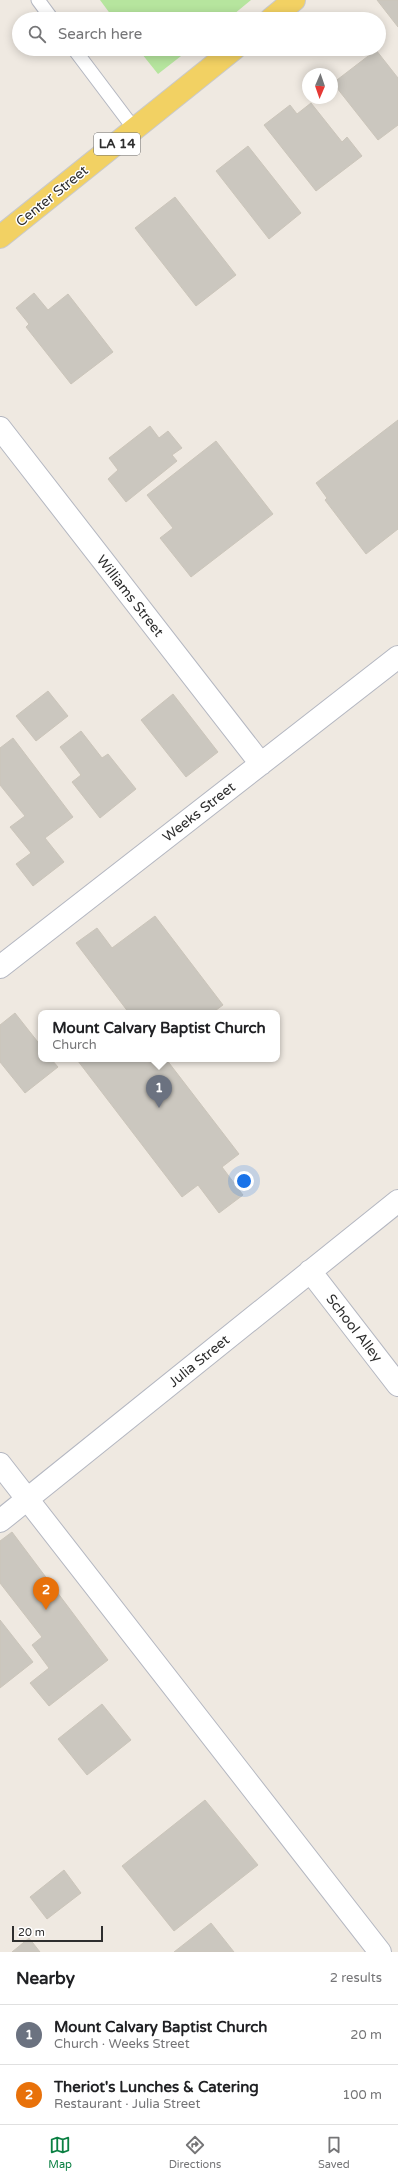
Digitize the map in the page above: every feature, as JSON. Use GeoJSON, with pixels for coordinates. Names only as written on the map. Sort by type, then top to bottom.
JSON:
{"type":"FeatureCollection","features":[{"type":"Feature","properties":{"kind":"main road"},"geometry":{"type":"LineString","coordinates":[[279,12],[294,0]]}},
{"type":"Feature","properties":{"kind":"main road","name":"Center Street"},"geometry":{"type":"LineString","coordinates":[[0,237],[225,56]]}},
{"type":"Feature","properties":{"kind":"street","name":"Williams Street"},"geometry":{"type":"LineString","coordinates":[[0,428],[261,764]]}},
{"type":"Feature","properties":{"kind":"street","name":"Weeks Street"},"geometry":{"type":"LineString","coordinates":[[0,966],[398,657]]}},
{"type":"Feature","properties":{"kind":"street","name":"Julia Street"},"geometry":{"type":"LineString","coordinates":[[0,1521],[398,1201]]}},
{"type":"Feature","properties":{"kind":"street","name":"School Alley"},"geometry":{"type":"LineString","coordinates":[[310,1272],[398,1385]]}},
{"type":"Feature","properties":{"kind":"street"},"geometry":{"type":"LineString","coordinates":[[0,1464],[380,1952]]}},
{"type":"Feature","properties":{"kind":"lane"},"geometry":{"type":"LineString","coordinates":[[38,0],[47,12]]}},
{"type":"Feature","properties":{"kind":"lane"},"geometry":{"type":"LineString","coordinates":[[79,56],[134,130]]}},
{"type":"Feature","properties":{"kind":"green space"},"geometry":{"type":"Polygon","coordinates":[[[100,0],[251,0],[236,12],[109,12],[100,0]]]}},
{"type":"Feature","properties":{"kind":"green space"},"geometry":{"type":"Polygon","coordinates":[[[144,56],[181,56],[158,74],[144,56]]]}},
{"type":"Feature","properties":{"kind":"building"},"geometry":{"type":"Polygon","coordinates":[[[377,0],[398,0],[398,27],[377,0]]]}},
{"type":"Feature","properties":{"kind":"building"},"geometry":{"type":"Polygon","coordinates":[[[368,56],[381,56],[398,78],[398,125],[378,140],[338,89],[338,79],[368,56]]]}},
{"type":"Feature","properties":{"kind":"building"},"geometry":{"type":"Polygon","coordinates":[[[312,104],[342,142],[347,137],[362,156],[316,191],[264,125],[290,105],[297,114],[312,104]]]}},
{"type":"Feature","properties":{"kind":"building"},"geometry":{"type":"Polygon","coordinates":[[[248,146],[301,213],[269,239],[216,171],[248,146]]]}},
{"type":"Feature","properties":{"kind":"building"},"geometry":{"type":"Polygon","coordinates":[[[175,197],[236,275],[196,306],[135,228],[175,197]]]}},
{"type":"Feature","properties":{"kind":"building"},"geometry":{"type":"Polygon","coordinates":[[[34,293],[48,310],[68,294],[113,352],[71,384],[26,327],[29,324],[16,308],[34,293]]]}},
{"type":"Feature","properties":{"kind":"building"},"geometry":{"type":"Polygon","coordinates":[[[398,420],[398,529],[366,554],[325,500],[327,498],[316,483],[398,420]]]}},
{"type":"Feature","properties":{"kind":"building"},"geometry":{"type":"Polygon","coordinates":[[[150,426],[159,438],[168,431],[182,448],[172,455],[177,461],[126,502],[108,479],[118,470],[109,458],[150,426]]]}},
{"type":"Feature","properties":{"kind":"building"},"geometry":{"type":"Polygon","coordinates":[[[216,441],[273,514],[191,577],[160,538],[173,528],[147,495],[216,441]]]}},
{"type":"Feature","properties":{"kind":"building"},"geometry":{"type":"Polygon","coordinates":[[[48,691],[68,716],[36,741],[16,716],[48,691]]]}},
{"type":"Feature","properties":{"kind":"building"},"geometry":{"type":"Polygon","coordinates":[[[173,694],[218,752],[186,777],[141,720],[173,694]]]}},
{"type":"Feature","properties":{"kind":"building"},"geometry":{"type":"Polygon","coordinates":[[[81,731],[102,758],[108,754],[136,789],[100,818],[72,782],[81,775],[60,747],[81,731]]]}},
{"type":"Feature","properties":{"kind":"building"},"geometry":{"type":"Polygon","coordinates":[[[13,738],[73,817],[45,838],[64,862],[33,886],[16,864],[31,853],[10,827],[25,816],[0,785],[0,748],[13,738]]]}},
{"type":"Feature","properties":{"kind":"building"},"geometry":{"type":"Polygon","coordinates":[[[155,916],[223,1005],[216,1010],[127,1010],[76,943],[97,928],[112,948],[155,916]]]}},
{"type":"Feature","properties":{"kind":"building"},"geometry":{"type":"Polygon","coordinates":[[[15,1013],[38,1042],[38,1062],[54,1062],[58,1067],[25,1093],[0,1062],[0,1025],[15,1013]]]}},
{"type":"Feature","properties":{"kind":"building"},"geometry":{"type":"Polygon","coordinates":[[[79,1062],[168,1062],[239,1154],[222,1167],[243,1195],[219,1213],[198,1185],[182,1197],[79,1062]]]}},
{"type":"Feature","properties":{"kind":"building"},"geometry":{"type":"Polygon","coordinates":[[[12,1532],[108,1660],[49,1706],[30,1683],[49,1668],[32,1645],[42,1637],[0,1583],[0,1541],[12,1532]]]}},
{"type":"Feature","properties":{"kind":"building"},"geometry":{"type":"Polygon","coordinates":[[[0,1620],[33,1662],[0,1688],[0,1620]]]}},
{"type":"Feature","properties":{"kind":"building"},"geometry":{"type":"Polygon","coordinates":[[[102,1704],[131,1740],[87,1775],[58,1739],[102,1704]]]}},
{"type":"Feature","properties":{"kind":"building"},"geometry":{"type":"Polygon","coordinates":[[[205,1800],[258,1865],[174,1931],[122,1866],[205,1800]]]}},
{"type":"Feature","properties":{"kind":"building"},"geometry":{"type":"Polygon","coordinates":[[[64,1870],[81,1893],[47,1919],[30,1897],[64,1870]]]}},
{"type":"Feature","properties":{"kind":"building"},"geometry":{"type":"Polygon","coordinates":[[[211,1923],[234,1952],[174,1952],[211,1923]]]}},
{"type":"Feature","properties":{"kind":"building"},"geometry":{"type":"Polygon","coordinates":[[[29,1938],[40,1952],[12,1952],[29,1938]]]}},
{"type":"Feature","properties":{"kind":"place","name":"Mount Calvary Baptist Church"},"geometry":{"type":"Point","coordinates":[159,1108]}},
{"type":"Feature","properties":{"kind":"place","name":"Theriot's Lunches & Catering"},"geometry":{"type":"Point","coordinates":[46,1610]}}]}
